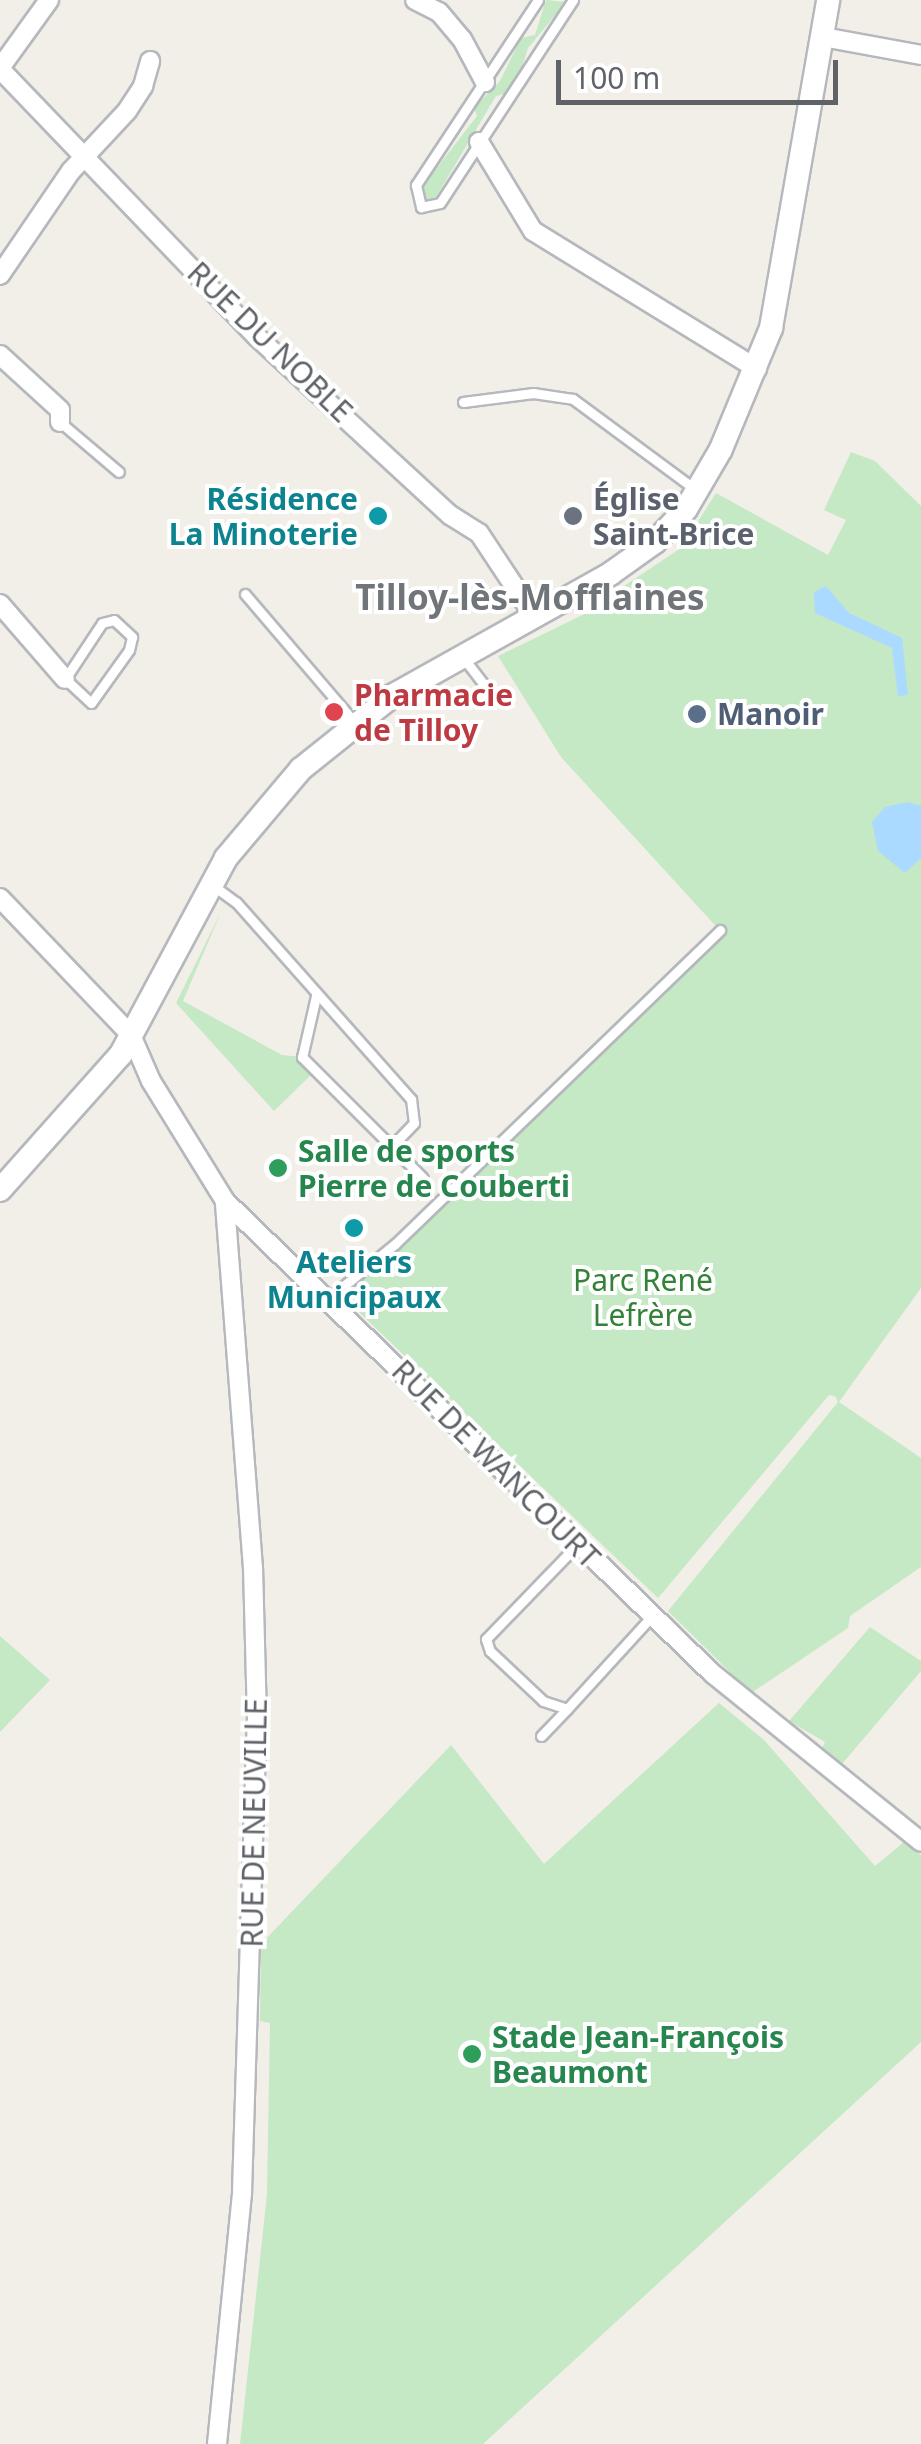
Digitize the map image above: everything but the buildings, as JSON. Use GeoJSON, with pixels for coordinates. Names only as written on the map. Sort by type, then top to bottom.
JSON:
{"type":"FeatureCollection","features":[{"type":"Feature","properties":{"kind":"street"},"geometry":{"type":"LineString","coordinates":[[0,69],[49,0]]}},
{"type":"Feature","properties":{"kind":"street"},"geometry":{"type":"LineString","coordinates":[[415,0],[438,12],[462,39],[486,82]]}},
{"type":"Feature","properties":{"kind":"street"},"geometry":{"type":"LineString","coordinates":[[0,1190],[131,1035],[214,886],[266,804],[355,722],[460,654],[534,616],[656,542],[698,491],[756,369],[771,328],[828,0]]}},
{"type":"Feature","properties":{"kind":"street"},"geometry":{"type":"LineString","coordinates":[[824,36],[921,55]]}},
{"type":"Feature","properties":{"kind":"street"},"geometry":{"type":"LineString","coordinates":[[0,275],[82,158],[127,111],[144,86],[150,61]]}},
{"type":"Feature","properties":{"kind":"street","name":"RUE DU NOBLE"},"geometry":{"type":"LineString","coordinates":[[0,69],[258,336],[450,515],[478,533],[534,616]]}},
{"type":"Feature","properties":{"kind":"street"},"geometry":{"type":"LineString","coordinates":[[479,142],[533,231],[756,369]]}},
{"type":"Feature","properties":{"kind":"street"},"geometry":{"type":"LineString","coordinates":[[0,356],[60,410],[60,422]]}},
{"type":"Feature","properties":{"kind":"street"},"geometry":{"type":"LineString","coordinates":[[0,604],[65,678]]}},
{"type":"Feature","properties":{"kind":"street"},"geometry":{"type":"LineString","coordinates":[[0,898],[131,1035]]}},
{"type":"Feature","properties":{"kind":"street","name":"RUE DE WANCOURT"},"geometry":{"type":"LineString","coordinates":[[131,1035],[151,1081],[225,1202],[329,1298],[652,1618],[763,1717],[921,1842]]}},
{"type":"Feature","properties":{"kind":"street","name":"RUE DE NEUVILLE"},"geometry":{"type":"LineString","coordinates":[[216,2444],[242,2192],[257,1720],[254,1568],[225,1202]]}},
{"type":"Feature","properties":{"kind":"lane"},"geometry":{"type":"LineString","coordinates":[[538,0],[416,184],[421,207],[440,203],[573,0]]}},
{"type":"Feature","properties":{"kind":"lane"},"geometry":{"type":"LineString","coordinates":[[463,402],[533,392],[573,399],[698,491]]}},
{"type":"Feature","properties":{"kind":"lane"},"geometry":{"type":"LineString","coordinates":[[60,422],[118,472]]}},
{"type":"Feature","properties":{"kind":"lane"},"geometry":{"type":"LineString","coordinates":[[244,594],[355,722]]}},
{"type":"Feature","properties":{"kind":"lane"},"geometry":{"type":"LineString","coordinates":[[114,620],[132,637],[91,703],[65,678],[102,622],[114,620]]}},
{"type":"Feature","properties":{"kind":"lane"},"geometry":{"type":"LineString","coordinates":[[460,654],[490,691]]}},
{"type":"Feature","properties":{"kind":"lane"},"geometry":{"type":"LineString","coordinates":[[214,886],[236,902],[417,1108],[414,1124],[393,1145]]}},
{"type":"Feature","properties":{"kind":"lane"},"geometry":{"type":"LineString","coordinates":[[329,1298],[395,1244],[720,930]]}},
{"type":"Feature","properties":{"kind":"lane"},"geometry":{"type":"LineString","coordinates":[[316,996],[300,1053],[424,1178]]}},
{"type":"Feature","properties":{"kind":"lane"},"geometry":{"type":"LineString","coordinates":[[566,1709],[544,1701],[486,1639],[577,1544]]}},
{"type":"Feature","properties":{"kind":"lane"},"geometry":{"type":"LineString","coordinates":[[541,1736],[652,1618]]}},
{"type":"Feature","properties":{"kind":"green space"},"geometry":{"type":"Polygon","coordinates":[[[546,0],[566,2],[528,48],[522,67],[505,94],[496,96],[436,197],[426,201],[422,187],[477,116],[474,108],[500,81],[521,38],[535,35],[546,0]]]}},
{"type":"Feature","properties":{"kind":"green space","name":"Parc René Lefrère"},"geometry":{"type":"Polygon","coordinates":[[[851,452],[875,461],[921,506],[921,1288],[839,1402],[921,1458],[921,1567],[850,1616],[848,1628],[751,1693],[668,1611],[838,1402],[835,1396],[829,1395],[658,1598],[341,1295],[393,1255],[723,934],[561,757],[498,656],[609,602],[609,596],[681,548],[716,493],[828,555],[846,520],[824,510],[851,452]]]}},
{"type":"Feature","properties":{"kind":"green space"},"geometry":{"type":"Polygon","coordinates":[[[221,912],[183,1001],[282,1055],[302,1057],[316,1070],[274,1111],[176,1003],[221,912]]]}},
{"type":"Feature","properties":{"kind":"green space"},"geometry":{"type":"Polygon","coordinates":[[[870,1627],[921,1661],[921,1671],[842,1764],[822,1748],[825,1742],[789,1721],[870,1627]]]}},
{"type":"Feature","properties":{"kind":"green space"},"geometry":{"type":"Polygon","coordinates":[[[0,1636],[50,1680],[0,1732],[0,1636]]]}},
{"type":"Feature","properties":{"kind":"green space","name":"Stade Jean-François Beaumont"},"geometry":{"type":"Polygon","coordinates":[[[719,1703],[764,1740],[875,1866],[904,1842],[921,1855],[921,2042],[483,2444],[240,2444],[267,2194],[270,2023],[260,2021],[261,1944],[451,1745],[544,1864],[719,1703]]]}},
{"type":"Feature","properties":{"kind":"water"},"geometry":{"type":"Polygon","coordinates":[[[826,586],[849,613],[902,638],[908,695],[898,696],[892,648],[815,613],[814,592],[826,586]]]}},
{"type":"Feature","properties":{"kind":"water"},"geometry":{"type":"Polygon","coordinates":[[[908,802],[921,806],[921,858],[905,873],[878,851],[872,822],[885,807],[908,802]]]}},
{"type":"Feature","properties":{"kind":"place","name":"Résidence La Minoterie"},"geometry":{"type":"Point","coordinates":[378,516]}},
{"type":"Feature","properties":{"kind":"place","name":"Église Saint-Brice"},"geometry":{"type":"Point","coordinates":[573,516]}},
{"type":"Feature","properties":{"kind":"place","name":"Pharmacie de Tilloy"},"geometry":{"type":"Point","coordinates":[334,712]}},
{"type":"Feature","properties":{"kind":"place","name":"Manoir"},"geometry":{"type":"Point","coordinates":[697,714]}},
{"type":"Feature","properties":{"kind":"place","name":"Salle de sports Pierre de Couberti"},"geometry":{"type":"Point","coordinates":[278,1168]}},
{"type":"Feature","properties":{"kind":"place","name":"Ateliers Municipaux"},"geometry":{"type":"Point","coordinates":[354,1228]}},
{"type":"Feature","properties":{"kind":"place","name":"Stade Jean-François Beaumont"},"geometry":{"type":"Point","coordinates":[472,2054]}},
{"type":"Feature","properties":{"kind":"district","name":"Tilloy-lès-Mofflaines"},"geometry":{"type":"Point","coordinates":[530,597]}}]}
